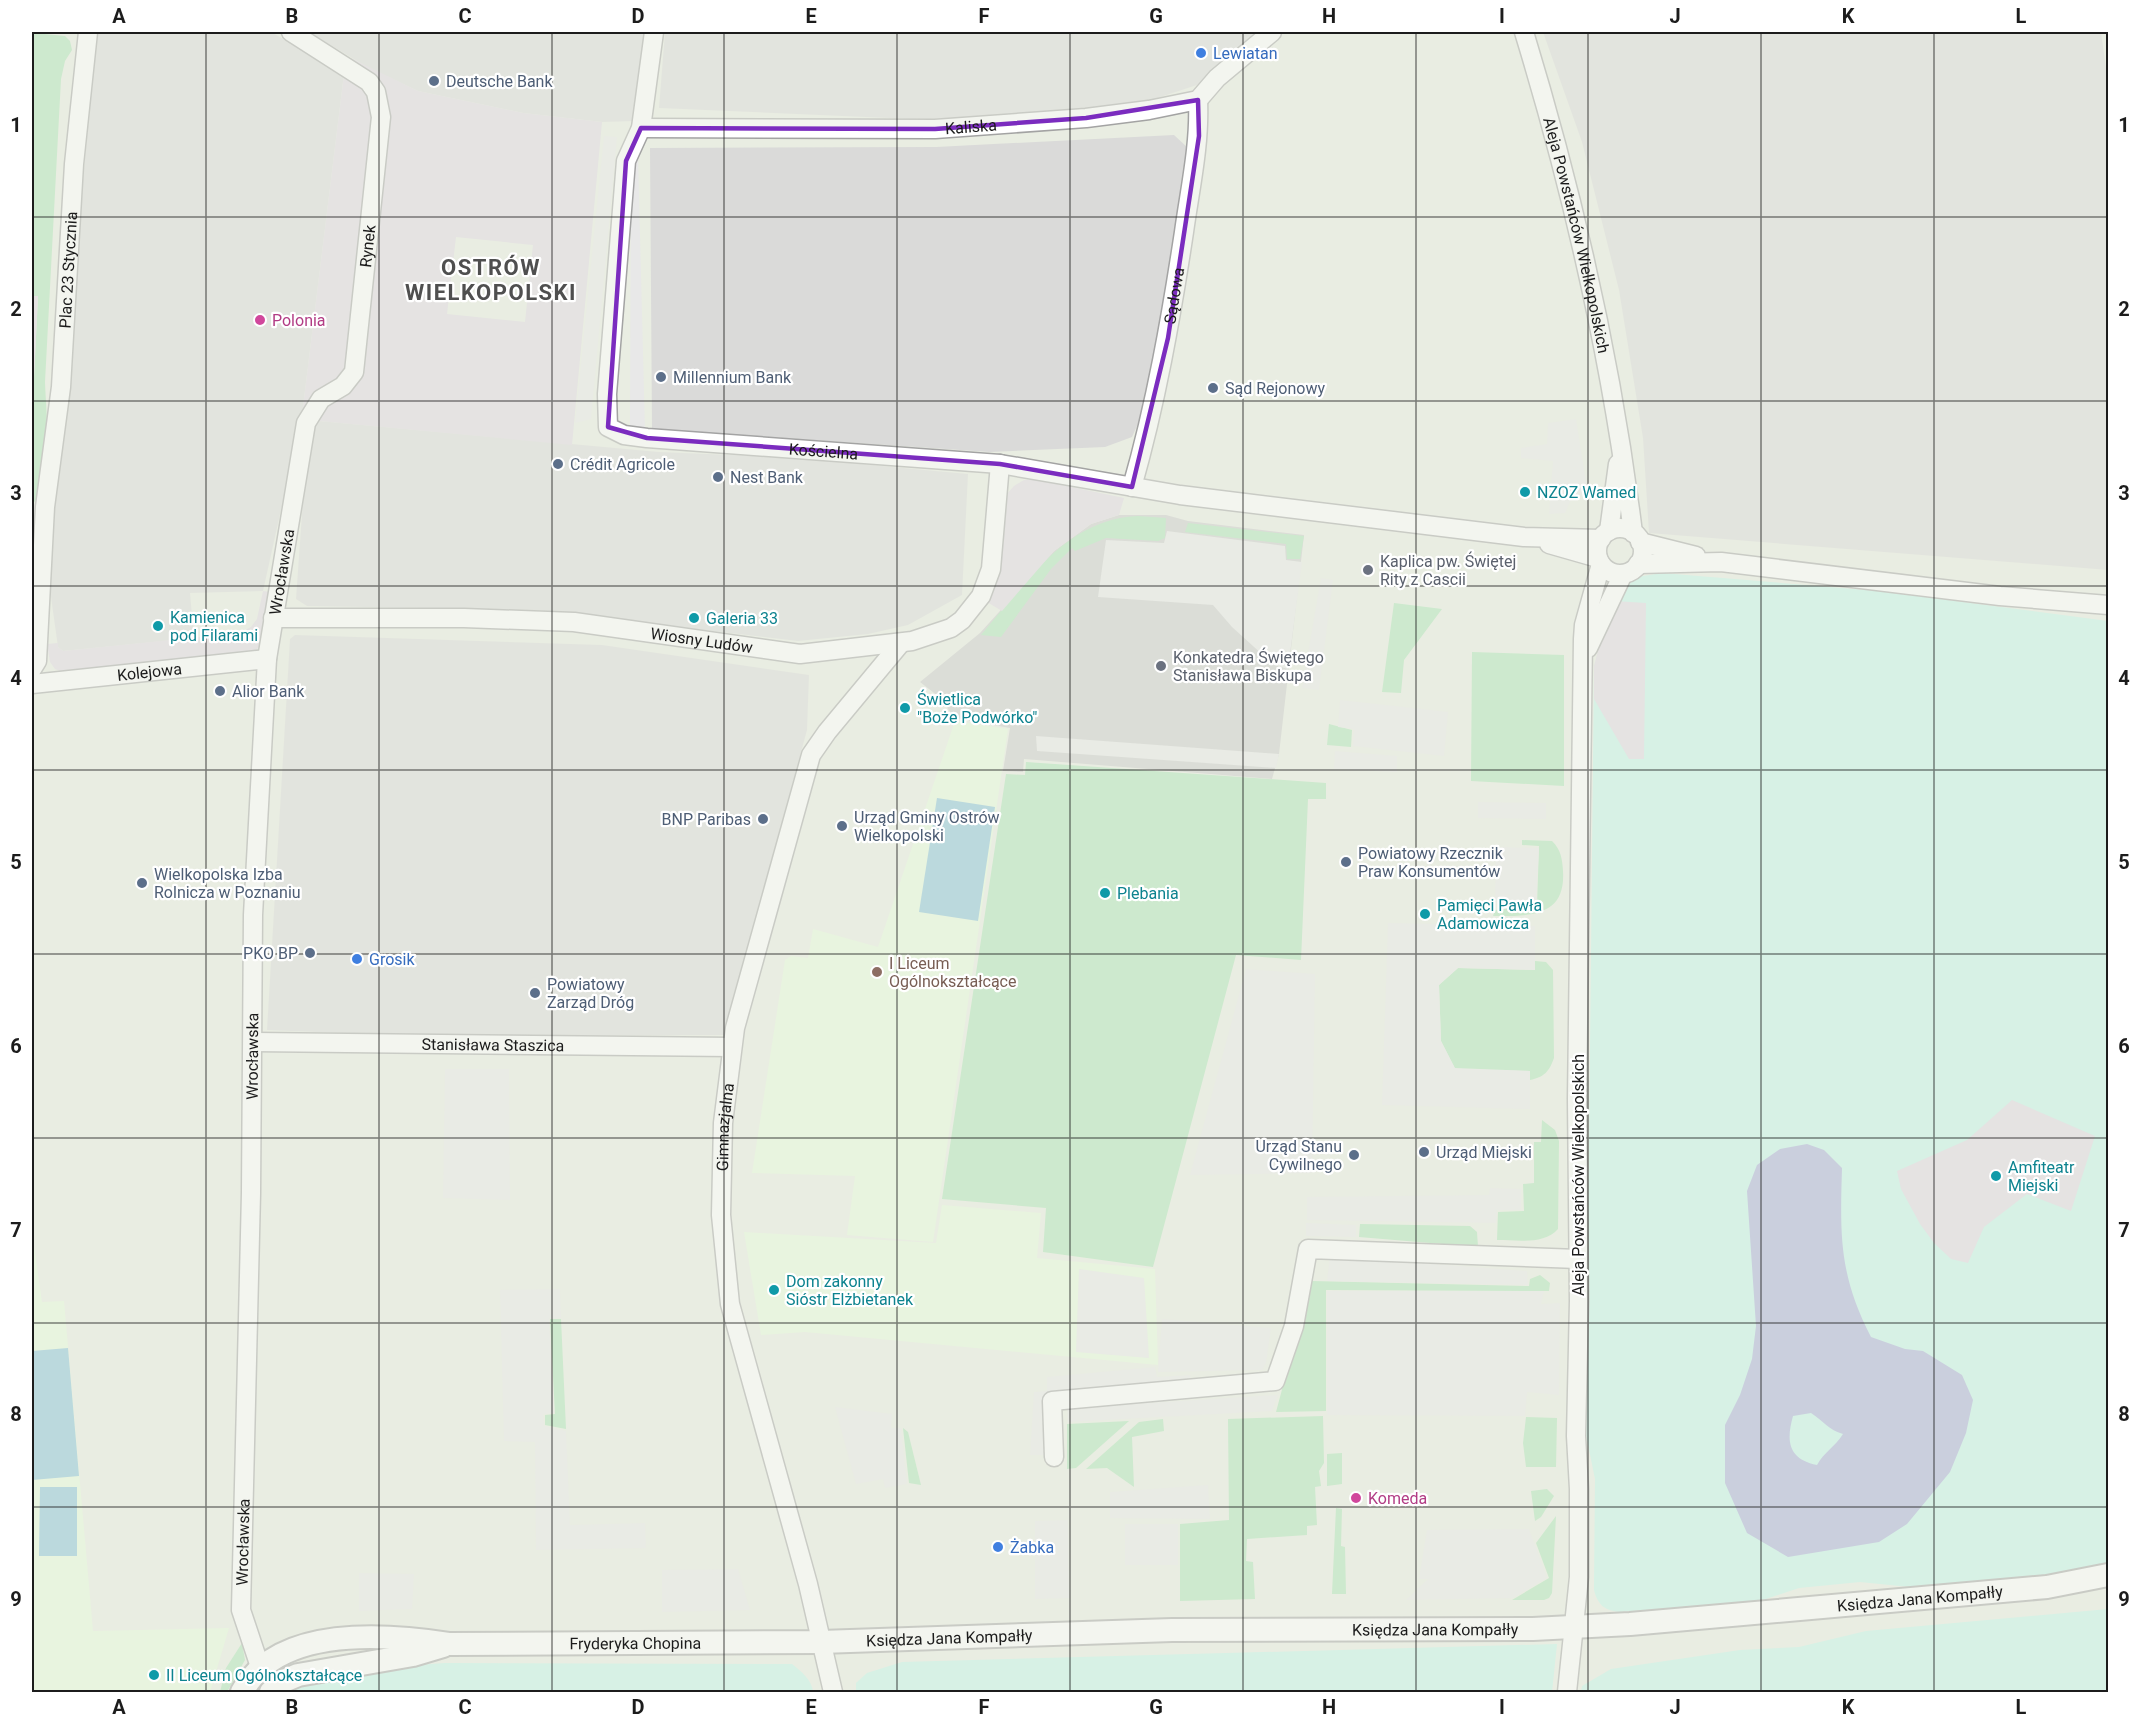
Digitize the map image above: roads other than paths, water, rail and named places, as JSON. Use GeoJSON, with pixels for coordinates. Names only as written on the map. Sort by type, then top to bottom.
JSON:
{"type":"FeatureCollection","features":[{"type":"Feature","properties":{"kind":"street","name":"Plac 23 Stycznia"},"geometry":{"type":"LineString","coordinates":[[32,669],[37,661],[38,511],[61,387],[74,164],[88,32]]}},
{"type":"Feature","properties":{"kind":"street","name":"Rynek"},"geometry":{"type":"LineString","coordinates":[[291,32],[349,68],[372,86],[380,104],[381,127],[354,372],[344,386],[321,399],[308,417]]}},
{"type":"Feature","properties":{"kind":"street"},"geometry":{"type":"LineString","coordinates":[[641,128],[654,32]]}},
{"type":"Feature","properties":{"kind":"street"},"geometry":{"type":"LineString","coordinates":[[1198,100],[1216,78],[1272,32]]}},
{"type":"Feature","properties":{"kind":"street","name":"Aleja Powstańców Wielkopolskich"},"geometry":{"type":"LineString","coordinates":[[1524,32],[1582,246],[1621,441],[1637,538]]}},
{"type":"Feature","properties":{"kind":"street","name":"Kaliska"},"geometry":{"type":"LineString","coordinates":[[641,128],[935,129],[1086,118],[1198,100]]}},
{"type":"Feature","properties":{"kind":"street","name":"Sądowa"},"geometry":{"type":"LineString","coordinates":[[1132,487],[1151,418],[1168,338],[1199,136],[1198,100]]}},
{"type":"Feature","properties":{"kind":"street","name":"Kościelna"},"geometry":{"type":"LineString","coordinates":[[641,128],[626,161],[607,394],[608,427],[624,435],[999,464],[1180,495],[1524,537]]}},
{"type":"Feature","properties":{"kind":"street","name":"Wrocławska"},"geometry":{"type":"LineString","coordinates":[[261,1667],[241,1610],[253,1042],[253,915],[267,659],[308,417]]}},
{"type":"Feature","properties":{"kind":"street","name":"Aleja Powstańców Wielkopolskich"},"geometry":{"type":"LineString","coordinates":[[1605,535],[1621,441]]}},
{"type":"Feature","properties":{"kind":"street","name":"Wiosny Ludów"},"geometry":{"type":"LineString","coordinates":[[273,618],[574,622],[800,654],[901,643],[926,638],[951,628],[962,620],[981,596],[991,569],[999,464]]}},
{"type":"Feature","properties":{"kind":"street"},"geometry":{"type":"LineString","coordinates":[[1524,537],[1605,535],[1622,529],[1637,538],[1721,562]]}},
{"type":"Feature","properties":{"kind":"street"},"geometry":{"type":"LineString","coordinates":[[1600,561],[1598,545],[1605,535]]}},
{"type":"Feature","properties":{"kind":"street"},"geometry":{"type":"LineString","coordinates":[[1524,537],[1600,561],[1610,572],[1623,574],[1638,564],[1721,562],[2000,596],[2109,605]]}},
{"type":"Feature","properties":{"kind":"street"},"geometry":{"type":"LineString","coordinates":[[1637,538],[1642,553],[1638,564]]}},
{"type":"Feature","properties":{"kind":"street","name":"Aleja Powstańców Wielkopolskich"},"geometry":{"type":"LineString","coordinates":[[1568,1692],[1579,1577],[1579,1489],[1576,1436],[1577,1099],[1584,625],[1600,561]]}},
{"type":"Feature","properties":{"kind":"street","name":"Aleja Powstańców Wielkopolskich"},"geometry":{"type":"LineString","coordinates":[[1585,657],[1598,623],[1623,574]]}},
{"type":"Feature","properties":{"kind":"street","name":"Gimnazjalna"},"geometry":{"type":"LineString","coordinates":[[833,1692],[808,1584],[730,1304],[721,1215],[723,1123],[735,1028],[811,755],[826,732],[901,643]]}},
{"type":"Feature","properties":{"kind":"street","name":"Kolejowa"},"geometry":{"type":"LineString","coordinates":[[32,684],[267,659]]}},
{"type":"Feature","properties":{"kind":"street","name":"Stanisława Staszica"},"geometry":{"type":"LineString","coordinates":[[253,1042],[732,1047]]}},
{"type":"Feature","properties":{"kind":"street"},"geometry":{"type":"LineString","coordinates":[[1054,1457],[1052,1401],[1275,1381],[1294,1326],[1308,1249],[1578,1259]]}},
{"type":"Feature","properties":{"kind":"street","name":"Księdza Jana Kompałły"},"geometry":{"type":"LineString","coordinates":[[2048,1587],[2109,1575]]}},
{"type":"Feature","properties":{"kind":"street","name":"Księdza Jana Kompałły"},"geometry":{"type":"LineString","coordinates":[[821,1642],[1160,1630],[1574,1627],[2048,1587],[2109,1588]]}},
{"type":"Feature","properties":{"kind":"street","name":"Fryderyka Chopina"},"geometry":{"type":"LineString","coordinates":[[261,1667],[284,1651],[315,1643],[395,1638],[450,1644],[821,1642]]}},
{"type":"Feature","properties":{"kind":"street","name":"Fryderyka Chopina"},"geometry":{"type":"LineString","coordinates":[[278,1686],[321,1669],[413,1655],[450,1644]]}},
{"type":"Feature","properties":{"kind":"street"},"geometry":{"type":"LineString","coordinates":[[242,1692],[261,1667]]}},
{"type":"Feature","properties":{"kind":"place","name":"Lewiatan"},"geometry":{"type":"Point","coordinates":[1201,53]}},
{"type":"Feature","properties":{"kind":"place","name":"Deutsche Bank"},"geometry":{"type":"Point","coordinates":[434,81]}},
{"type":"Feature","properties":{"kind":"place","name":"Polonia"},"geometry":{"type":"Point","coordinates":[260,320]}},
{"type":"Feature","properties":{"kind":"place","name":"Millennium Bank"},"geometry":{"type":"Point","coordinates":[661,377]}},
{"type":"Feature","properties":{"kind":"place","name":"Sąd Rejonowy"},"geometry":{"type":"Point","coordinates":[1213,388]}},
{"type":"Feature","properties":{"kind":"place","name":"Crédit Agricole"},"geometry":{"type":"Point","coordinates":[558,464]}},
{"type":"Feature","properties":{"kind":"place","name":"Nest Bank"},"geometry":{"type":"Point","coordinates":[718,477]}},
{"type":"Feature","properties":{"kind":"place","name":"NZOZ Wamed"},"geometry":{"type":"Point","coordinates":[1525,492]}},
{"type":"Feature","properties":{"kind":"place","name":"Kaplica pw. Świętej Rity z Cascii"},"geometry":{"type":"Point","coordinates":[1368,570]}},
{"type":"Feature","properties":{"kind":"place","name":"Galeria 33"},"geometry":{"type":"Point","coordinates":[694,618]}},
{"type":"Feature","properties":{"kind":"place","name":"Kamienica pod Filarami"},"geometry":{"type":"Point","coordinates":[158,626]}},
{"type":"Feature","properties":{"kind":"place","name":"Konkatedra Świętego Stanisława Biskupa"},"geometry":{"type":"Point","coordinates":[1161,666]}},
{"type":"Feature","properties":{"kind":"place","name":"Alior Bank"},"geometry":{"type":"Point","coordinates":[220,691]}},
{"type":"Feature","properties":{"kind":"place","name":"Świetlica \"Boże Podwórko\""},"geometry":{"type":"Point","coordinates":[905,708]}},
{"type":"Feature","properties":{"kind":"place","name":"BNP Paribas"},"geometry":{"type":"Point","coordinates":[763,819]}},
{"type":"Feature","properties":{"kind":"place","name":"Urząd Gminy Ostrów Wielkopolski"},"geometry":{"type":"Point","coordinates":[842,826]}},
{"type":"Feature","properties":{"kind":"place","name":"Powiatowy Rzecznik Praw Konsumentów"},"geometry":{"type":"Point","coordinates":[1346,862]}},
{"type":"Feature","properties":{"kind":"place","name":"Wielkopolska Izba Rolnicza w Poznaniu"},"geometry":{"type":"Point","coordinates":[142,883]}},
{"type":"Feature","properties":{"kind":"place","name":"Plebania"},"geometry":{"type":"Point","coordinates":[1105,893]}},
{"type":"Feature","properties":{"kind":"place","name":"Pamięci Pawła Adamowicza"},"geometry":{"type":"Point","coordinates":[1425,914]}},
{"type":"Feature","properties":{"kind":"place","name":"PKO BP"},"geometry":{"type":"Point","coordinates":[310,953]}},
{"type":"Feature","properties":{"kind":"place","name":"Grosik"},"geometry":{"type":"Point","coordinates":[357,959]}},
{"type":"Feature","properties":{"kind":"place","name":"I Liceum Ogólnokształcące"},"geometry":{"type":"Point","coordinates":[877,972]}},
{"type":"Feature","properties":{"kind":"place","name":"Powiatowy Zarząd Dróg"},"geometry":{"type":"Point","coordinates":[535,993]}},
{"type":"Feature","properties":{"kind":"place","name":"Urząd Miejski"},"geometry":{"type":"Point","coordinates":[1424,1152]}},
{"type":"Feature","properties":{"kind":"place","name":"Urząd Stanu Cywilnego"},"geometry":{"type":"Point","coordinates":[1354,1155]}},
{"type":"Feature","properties":{"kind":"place","name":"Amfiteatr Miejski"},"geometry":{"type":"Point","coordinates":[1996,1176]}},
{"type":"Feature","properties":{"kind":"place","name":"Dom zakonny Sióstr Elżbietanek"},"geometry":{"type":"Point","coordinates":[774,1290]}},
{"type":"Feature","properties":{"kind":"place","name":"Komeda"},"geometry":{"type":"Point","coordinates":[1356,1498]}},
{"type":"Feature","properties":{"kind":"place","name":"Żabka"},"geometry":{"type":"Point","coordinates":[998,1547]}},
{"type":"Feature","properties":{"kind":"place","name":"II Liceum Ogólnokształcące"},"geometry":{"type":"Point","coordinates":[154,1675]}},
{"type":"Feature","properties":{"kind":"district","name":"OSTRÓW WIELKOPOLSKI"},"geometry":{"type":"Point","coordinates":[491,280]}}]}
